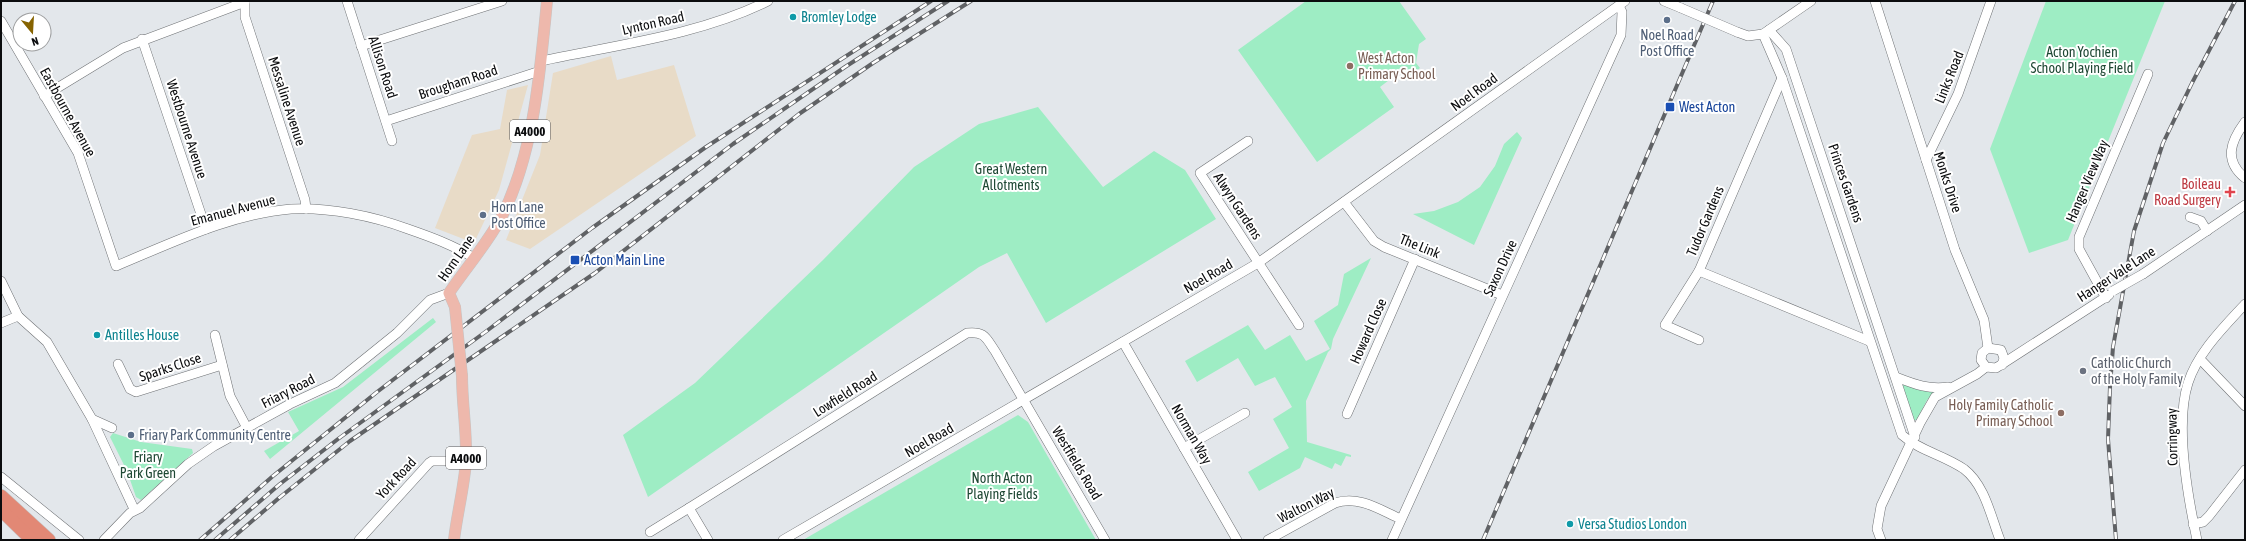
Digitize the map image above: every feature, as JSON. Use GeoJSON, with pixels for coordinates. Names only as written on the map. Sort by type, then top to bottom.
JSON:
{"type":"FeatureCollection","features":[{"type":"Feature","properties":{"kind":"highway"},"geometry":{"type":"LineString","coordinates":[[1,496],[49,540]]}},
{"type":"Feature","properties":{"kind":"highway"},"geometry":{"type":"LineString","coordinates":[[1,510],[32,540]]}},
{"type":"Feature","properties":{"kind":"main road","name":"Horn Lane"},"geometry":{"type":"LineString","coordinates":[[454,540],[464,483],[466,461],[466,421],[455,306],[449,293],[501,217],[518,173],[532,122],[541,66],[547,1]]}},
{"type":"Feature","properties":{"kind":"street","name":"Allison Road"},"geometry":{"type":"LineString","coordinates":[[347,1],[392,142]]}},
{"type":"Feature","properties":{"kind":"street"},"geometry":{"type":"LineString","coordinates":[[361,46],[502,1]]}},
{"type":"Feature","properties":{"kind":"street","name":"Lynton Road"},"geometry":{"type":"LineString","coordinates":[[541,66],[675,33],[746,12],[768,1]]}},
{"type":"Feature","properties":{"kind":"street"},"geometry":{"type":"LineString","coordinates":[[1664,1],[1748,36],[1766,32],[1811,1]]}},
{"type":"Feature","properties":{"kind":"street","name":"Monks Drive"},"geometry":{"type":"LineString","coordinates":[[1875,1],[1955,250],[1984,320],[1988,348]]}},
{"type":"Feature","properties":{"kind":"street","name":"Links Road"},"geometry":{"type":"LineString","coordinates":[[1926,160],[1958,94],[1991,1]]}},
{"type":"Feature","properties":{"kind":"street"},"geometry":{"type":"LineString","coordinates":[[44,96],[123,48],[142,39],[245,2]]}},
{"type":"Feature","properties":{"kind":"street","name":"Messaline Avenue"},"geometry":{"type":"LineString","coordinates":[[245,2],[245,17],[305,200],[306,209]]}},
{"type":"Feature","properties":{"kind":"street","name":"Saxon Drive"},"geometry":{"type":"LineString","coordinates":[[1392,540],[1621,35],[1622,3]]}},
{"type":"Feature","properties":{"kind":"street","name":"Noel Road"},"geometry":{"type":"LineString","coordinates":[[783,540],[1258,263],[1622,3]]}},
{"type":"Feature","properties":{"kind":"street","name":"Eastbourne Avenue"},"geometry":{"type":"LineString","coordinates":[[1,21],[78,153],[116,266]]}},
{"type":"Feature","properties":{"kind":"street","name":"Princes Gardens"},"geometry":{"type":"LineString","coordinates":[[1766,32],[1869,341],[1902,435],[1964,470],[1980,488],[2000,540]]}},
{"type":"Feature","properties":{"kind":"street","name":"Princes Gardens"},"geometry":{"type":"LineString","coordinates":[[1766,32],[1786,49],[1896,377],[1913,440]]}},
{"type":"Feature","properties":{"kind":"street","name":"Westbourne Avenue"},"geometry":{"type":"LineString","coordinates":[[142,39],[206,229]]}},
{"type":"Feature","properties":{"kind":"street","name":"Brougham Road"},"geometry":{"type":"LineString","coordinates":[[386,121],[541,66]]}},
{"type":"Feature","properties":{"kind":"street","name":"Hanger View Way"},"geometry":{"type":"LineString","coordinates":[[2106,298],[2079,249],[2079,237],[2148,74]]}},
{"type":"Feature","properties":{"kind":"street","name":"Tudor Gardens"},"geometry":{"type":"LineString","coordinates":[[1782,78],[1699,271],[1869,341]]}},
{"type":"Feature","properties":{"kind":"street"},"geometry":{"type":"LineString","coordinates":[[2245,122],[2235,137],[2231,151],[2235,168],[2245,178]]}},
{"type":"Feature","properties":{"kind":"street","name":"Alwyn Gardens"},"geometry":{"type":"LineString","coordinates":[[1248,141],[1200,173],[1258,263]]}},
{"type":"Feature","properties":{"kind":"street","name":"The Link"},"geometry":{"type":"LineString","coordinates":[[1344,202],[1374,241],[1502,295]]}},
{"type":"Feature","properties":{"kind":"street","name":"Hanger Vale Lane"},"geometry":{"type":"LineString","coordinates":[[2003,362],[2106,298],[2113,291],[2143,274],[2245,205]]}},
{"type":"Feature","properties":{"kind":"street","name":"Emanuel Avenue"},"geometry":{"type":"LineString","coordinates":[[116,266],[206,229],[265,213],[306,209],[378,219],[457,247],[474,258]]}},
{"type":"Feature","properties":{"kind":"street"},"geometry":{"type":"LineString","coordinates":[[2190,218],[2201,221],[2207,231]]}},
{"type":"Feature","properties":{"kind":"street","name":"Howard Close"},"geometry":{"type":"LineString","coordinates":[[1347,414],[1415,259]]}},
{"type":"Feature","properties":{"kind":"street"},"geometry":{"type":"LineString","coordinates":[[1258,263],[1299,325]]}},
{"type":"Feature","properties":{"kind":"street"},"geometry":{"type":"LineString","coordinates":[[1699,271],[1665,325],[1699,340]]}},
{"type":"Feature","properties":{"kind":"street"},"geometry":{"type":"LineString","coordinates":[[1,281],[18,316],[47,342],[92,419],[134,509]]}},
{"type":"Feature","properties":{"kind":"street","name":"Friary Road"},"geometry":{"type":"LineString","coordinates":[[104,540],[134,509],[140,508],[188,464],[214,446],[290,404],[336,383],[398,333],[430,300],[449,293]]}},
{"type":"Feature","properties":{"kind":"street","name":"Corringway"},"geometry":{"type":"LineString","coordinates":[[2197,540],[2193,524],[2183,428],[2188,382],[2208,346],[2245,304]]}},
{"type":"Feature","properties":{"kind":"street"},"geometry":{"type":"LineString","coordinates":[[1,323],[18,316]]}},
{"type":"Feature","properties":{"kind":"street","name":"Lowfield Road"},"geometry":{"type":"LineString","coordinates":[[689,508],[967,333],[978,332],[985,336],[1023,401]]}},
{"type":"Feature","properties":{"kind":"street"},"geometry":{"type":"LineString","coordinates":[[214,334],[230,396],[247,428]]}},
{"type":"Feature","properties":{"kind":"street","name":"Norman Way"},"geometry":{"type":"LineString","coordinates":[[1123,342],[1237,540]]}},
{"type":"Feature","properties":{"kind":"street"},"geometry":{"type":"LineString","coordinates":[[1988,348],[2001,350],[2003,362],[1994,369],[1986,366],[1982,360],[1982,353],[1988,348]]}},
{"type":"Feature","properties":{"kind":"street"},"geometry":{"type":"LineString","coordinates":[[1874,355],[1887,351]]}},
{"type":"Feature","properties":{"kind":"street"},"geometry":{"type":"LineString","coordinates":[[2200,359],[2245,406]]}},
{"type":"Feature","properties":{"kind":"street","name":"Sparks Close"},"geometry":{"type":"LineString","coordinates":[[118,364],[130,389],[136,392],[222,365]]}},
{"type":"Feature","properties":{"kind":"street"},"geometry":{"type":"LineString","coordinates":[[1881,540],[1877,529],[1881,506],[1920,423],[1935,397],[1951,386],[1977,374],[1986,366]]}},
{"type":"Feature","properties":{"kind":"street"},"geometry":{"type":"LineString","coordinates":[[1896,377],[1919,386],[1938,389],[1951,386]]}},
{"type":"Feature","properties":{"kind":"street","name":"Westfields Road"},"geometry":{"type":"LineString","coordinates":[[1023,401],[1105,540]]}},
{"type":"Feature","properties":{"kind":"street"},"geometry":{"type":"LineString","coordinates":[[1184,448],[1245,414]]}},
{"type":"Feature","properties":{"kind":"street"},"geometry":{"type":"LineString","coordinates":[[92,419],[112,428]]}},
{"type":"Feature","properties":{"kind":"street","name":"York Road"},"geometry":{"type":"LineString","coordinates":[[359,540],[429,463],[432,461],[466,461]]}},
{"type":"Feature","properties":{"kind":"street"},"geometry":{"type":"LineString","coordinates":[[2193,524],[2203,522],[2209,516],[2245,470]]}},
{"type":"Feature","properties":{"kind":"street"},"geometry":{"type":"LineString","coordinates":[[1,476],[76,538]]}},
{"type":"Feature","properties":{"kind":"street","name":"Walton Way"},"geometry":{"type":"LineString","coordinates":[[1268,540],[1335,503],[1345,500],[1360,501],[1401,519]]}},
{"type":"Feature","properties":{"kind":"street"},"geometry":{"type":"LineString","coordinates":[[650,532],[689,508],[708,540]]}},
{"type":"Feature","properties":{"kind":"street"},"geometry":{"type":"LineString","coordinates":[[34,525],[55,540]]}},
{"type":"Feature","properties":{"kind":"shaded area"},"geometry":{"type":"Polygon","coordinates":[[[611,56],[617,80],[674,65],[696,136],[530,249],[506,240],[540,155],[553,73],[611,56]]]}},
{"type":"Feature","properties":{"kind":"shaded area"},"geometry":{"type":"Polygon","coordinates":[[[528,85],[499,190],[474,243],[435,228],[472,135],[500,129],[507,90],[528,85]]]}},
{"type":"Feature","properties":{"kind":"green space","name":"West Acton Primary School"},"geometry":{"type":"Polygon","coordinates":[[[1306,1],[1399,1],[1426,39],[1419,44],[1416,63],[1420,68],[1406,78],[1401,71],[1380,87],[1394,107],[1317,162],[1238,50],[1306,1]]]}},
{"type":"Feature","properties":{"kind":"green space","name":"Acton Yochien School Playing Field"},"geometry":{"type":"Polygon","coordinates":[[[2046,1],[2165,1],[2068,240],[2029,253],[1990,149],[2046,1]]]}},
{"type":"Feature","properties":{"kind":"green space","name":"Great Western Allotments"},"geometry":{"type":"Polygon","coordinates":[[[1038,107],[1103,187],[1154,151],[1185,170],[1216,219],[1046,323],[1007,253],[979,267],[648,497],[623,435],[695,383],[823,260],[914,167],[979,124],[1038,107]]]}},
{"type":"Feature","properties":{"kind":"green space"},"geometry":{"type":"Polygon","coordinates":[[[1517,132],[1522,138],[1474,245],[1413,214],[1434,211],[1458,202],[1480,187],[1495,166],[1504,144],[1517,132]]]}},
{"type":"Feature","properties":{"kind":"green space"},"geometry":{"type":"Polygon","coordinates":[[[1371,258],[1333,339],[1331,349],[1328,352],[1306,401],[1307,442],[1351,455],[1351,457],[1346,456],[1341,466],[1335,463],[1332,469],[1305,457],[1300,468],[1259,491],[1248,472],[1289,448],[1273,419],[1292,407],[1275,377],[1255,386],[1238,358],[1197,382],[1185,361],[1248,325],[1265,350],[1290,335],[1306,361],[1330,349],[1314,321],[1338,305],[1344,274],[1371,258]]]}},
{"type":"Feature","properties":{"kind":"green space"},"geometry":{"type":"Polygon","coordinates":[[[433,318],[436,322],[270,459],[264,451],[299,431],[288,412],[343,387],[433,318]]]}},
{"type":"Feature","properties":{"kind":"green space"},"geometry":{"type":"Polygon","coordinates":[[[1902,384],[1933,391],[1934,393],[1927,400],[1917,420],[1914,420],[1902,384]]]}},
{"type":"Feature","properties":{"kind":"green space","name":"North Acton Playing Fields"},"geometry":{"type":"Polygon","coordinates":[[[1018,415],[1028,422],[1096,540],[803,540],[1018,415]]]}},
{"type":"Feature","properties":{"kind":"green space","name":"Friary Park Green"},"geometry":{"type":"Polygon","coordinates":[[[113,433],[141,442],[192,449],[193,453],[141,500],[136,497],[127,471],[110,437],[113,433]]]}},
{"type":"Feature","properties":{"kind":"railway"},"geometry":{"type":"LineString","coordinates":[[200,540],[273,476],[377,392],[592,228],[706,147],[931,1]]}},
{"type":"Feature","properties":{"kind":"railway"},"geometry":{"type":"LineString","coordinates":[[215,540],[280,484],[338,439],[488,330],[733,144],[845,67],[948,1]]}},
{"type":"Feature","properties":{"kind":"railway"},"geometry":{"type":"LineString","coordinates":[[230,540],[279,498],[350,441],[595,273],[799,114],[873,63],[971,1]]}},
{"type":"Feature","properties":{"kind":"railway"},"geometry":{"type":"LineString","coordinates":[[1483,540],[1713,1]]}},
{"type":"Feature","properties":{"kind":"railway"},"geometry":{"type":"LineString","coordinates":[[2116,540],[2108,439],[2110,387],[2113,347],[2134,231],[2163,143],[2192,83],[2235,1]]}},
{"type":"Feature","properties":{"kind":"place","name":"Bromley Lodge"},"geometry":{"type":"Point","coordinates":[793,17]}},
{"type":"Feature","properties":{"kind":"place","name":"Noel Road Post Office"},"geometry":{"type":"Point","coordinates":[1667,20]}},
{"type":"Feature","properties":{"kind":"place","name":"West Acton Primary School"},"geometry":{"type":"Point","coordinates":[1350,66]}},
{"type":"Feature","properties":{"kind":"place","name":"West Acton"},"geometry":{"type":"Point","coordinates":[1670,107]}},
{"type":"Feature","properties":{"kind":"place","name":"Boileau Road Surgery"},"geometry":{"type":"Point","coordinates":[2230,192]}},
{"type":"Feature","properties":{"kind":"place","name":"Horn Lane Post Office"},"geometry":{"type":"Point","coordinates":[483,215]}},
{"type":"Feature","properties":{"kind":"place","name":"Acton Main Line"},"geometry":{"type":"Point","coordinates":[575,260]}},
{"type":"Feature","properties":{"kind":"place","name":"Antilles House"},"geometry":{"type":"Point","coordinates":[97,335]}},
{"type":"Feature","properties":{"kind":"place","name":"Catholic Church of the Holy Family"},"geometry":{"type":"Point","coordinates":[2083,371]}},
{"type":"Feature","properties":{"kind":"place","name":"Holy Family Catholic Primary School"},"geometry":{"type":"Point","coordinates":[2061,413]}},
{"type":"Feature","properties":{"kind":"place","name":"Friary Park Community Centre"},"geometry":{"type":"Point","coordinates":[131,435]}},
{"type":"Feature","properties":{"kind":"place","name":"Versa Studios London"},"geometry":{"type":"Point","coordinates":[1570,524]}}]}
